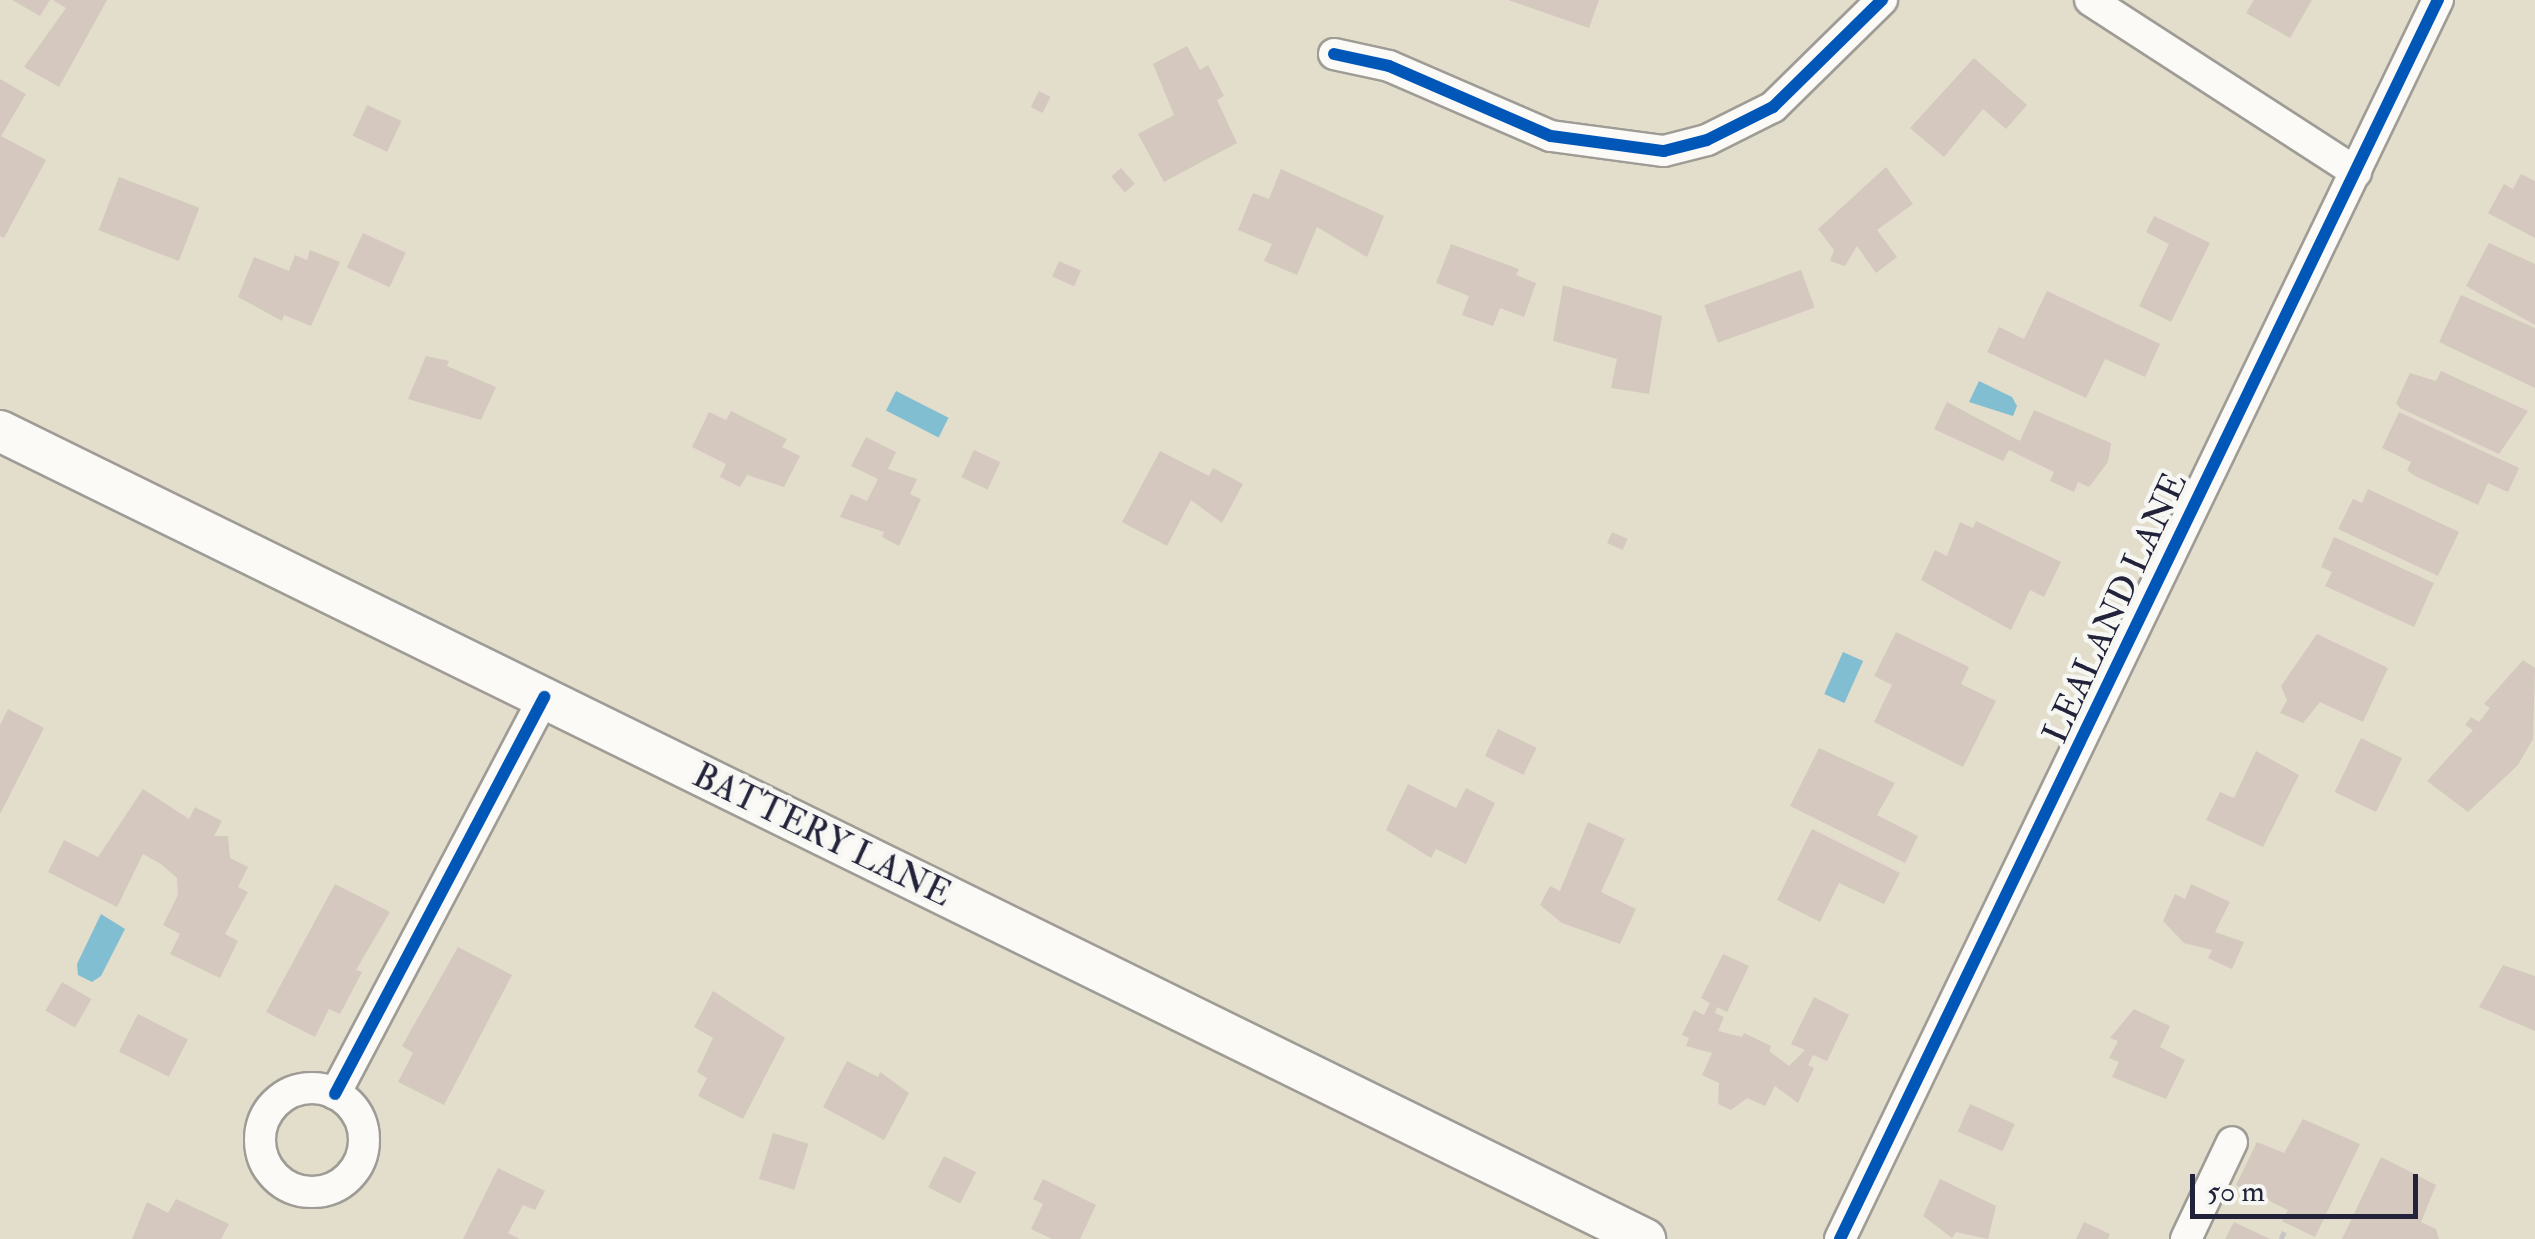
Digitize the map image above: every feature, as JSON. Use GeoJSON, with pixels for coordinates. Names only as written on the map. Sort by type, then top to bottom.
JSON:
{"type":"FeatureCollection","features":[{"type":"Feature","properties":{"kind":"main road","name":"BATTERY LANE"},"geometry":{"type":"LineString","coordinates":[[0,431],[1645,1239]]}},
{"type":"Feature","properties":{"kind":"street"},"geometry":{"type":"LineString","coordinates":[[1334,54],[1389,66],[1550,136],[1664,150],[1707,140],[1773,107],[1882,0]]}},
{"type":"Feature","properties":{"kind":"street"},"geometry":{"type":"LineString","coordinates":[[2091,0],[2356,172]]}},
{"type":"Feature","properties":{"kind":"street","name":"LEALAND LANE"},"geometry":{"type":"LineString","coordinates":[[1840,1239],[2438,0]]}},
{"type":"Feature","properties":{"kind":"street"},"geometry":{"type":"LineString","coordinates":[[335,1094],[544,698]]}},
{"type":"Feature","properties":{"kind":"street"},"geometry":{"type":"LineString","coordinates":[[2186,1239],[2232,1142]]}},
{"type":"Feature","properties":{"kind":"path"},"geometry":{"type":"LineString","coordinates":[[2281,1239],[2286,1230]]}},
{"type":"Feature","properties":{"kind":"water"},"geometry":{"type":"Polygon","coordinates":[[[1979,381],[2012,397],[2017,406],[2013,416],[1969,402],[1979,381]]]}},
{"type":"Feature","properties":{"kind":"water"},"geometry":{"type":"Polygon","coordinates":[[[896,391],[949,418],[939,437],[886,411],[896,391]]]}},
{"type":"Feature","properties":{"kind":"water"},"geometry":{"type":"Polygon","coordinates":[[[1843,652],[1863,661],[1844,703],[1824,694],[1843,652]]]}},
{"type":"Feature","properties":{"kind":"water"},"geometry":{"type":"Polygon","coordinates":[[[101,914],[125,929],[101,976],[92,982],[78,975],[77,964],[101,914]]]}},
{"type":"Feature","properties":{"kind":"building"},"geometry":{"type":"Polygon","coordinates":[[[12,0],[50,0],[40,16],[12,0]]]}},
{"type":"Feature","properties":{"kind":"building"},"geometry":{"type":"Polygon","coordinates":[[[53,0],[107,0],[59,87],[24,67],[66,8],[53,0]]]}},
{"type":"Feature","properties":{"kind":"building"},"geometry":{"type":"Polygon","coordinates":[[[1508,0],[1599,0],[1589,28],[1508,0]]]}},
{"type":"Feature","properties":{"kind":"building"},"geometry":{"type":"Polygon","coordinates":[[[2254,0],[2312,0],[2290,38],[2246,13],[2254,0]]]}},
{"type":"Feature","properties":{"kind":"building"},"geometry":{"type":"Polygon","coordinates":[[[1187,46],[1200,70],[1208,65],[1224,96],[1217,100],[1237,143],[1164,182],[1138,134],[1174,115],[1153,64],[1187,46]]]}},
{"type":"Feature","properties":{"kind":"building"},"geometry":{"type":"Polygon","coordinates":[[[1974,58],[2027,105],[2006,129],[1983,109],[1944,157],[1910,128],[1974,58]]]}},
{"type":"Feature","properties":{"kind":"building"},"geometry":{"type":"Polygon","coordinates":[[[0,79],[26,94],[1,136],[46,160],[4,238],[0,236],[0,79]]]}},
{"type":"Feature","properties":{"kind":"building"},"geometry":{"type":"Polygon","coordinates":[[[1039,91],[1051,97],[1042,113],[1031,107],[1039,91]]]}},
{"type":"Feature","properties":{"kind":"building"},"geometry":{"type":"Polygon","coordinates":[[[367,105],[401,121],[387,152],[353,136],[367,105]]]}},
{"type":"Feature","properties":{"kind":"building"},"geometry":{"type":"Polygon","coordinates":[[[1886,167],[1913,204],[1877,230],[1897,257],[1876,273],[1857,246],[1845,266],[1830,261],[1834,250],[1818,229],[1886,167]]]}},
{"type":"Feature","properties":{"kind":"building"},"geometry":{"type":"Polygon","coordinates":[[[1121,168],[1135,184],[1125,192],[1111,177],[1121,168]]]}},
{"type":"Feature","properties":{"kind":"building"},"geometry":{"type":"Polygon","coordinates":[[[1281,169],[1384,216],[1367,257],[1317,227],[1297,275],[1264,261],[1272,244],[1238,230],[1253,193],[1269,199],[1281,169]]]}},
{"type":"Feature","properties":{"kind":"building"},"geometry":{"type":"Polygon","coordinates":[[[2521,174],[2535,181],[2535,238],[2488,213],[2504,184],[2513,189],[2521,174]]]}},
{"type":"Feature","properties":{"kind":"building"},"geometry":{"type":"Polygon","coordinates":[[[119,177],[199,208],[179,261],[99,230],[119,177]]]}},
{"type":"Feature","properties":{"kind":"building"},"geometry":{"type":"Polygon","coordinates":[[[2154,216],[2210,243],[2171,322],[2139,306],[2169,244],[2146,232],[2154,216]]]}},
{"type":"Feature","properties":{"kind":"building"},"geometry":{"type":"Polygon","coordinates":[[[363,233],[406,253],[390,287],[347,267],[363,233]]]}},
{"type":"Feature","properties":{"kind":"building"},"geometry":{"type":"Polygon","coordinates":[[[2489,243],[2535,264],[2535,325],[2466,286],[2489,243]]]}},
{"type":"Feature","properties":{"kind":"building"},"geometry":{"type":"Polygon","coordinates":[[[1451,244],[1519,269],[1516,275],[1536,283],[1524,317],[1500,308],[1493,326],[1462,315],[1469,296],[1436,283],[1451,244]]]}},
{"type":"Feature","properties":{"kind":"building"},"geometry":{"type":"Polygon","coordinates":[[[310,250],[340,262],[311,326],[284,315],[282,321],[238,297],[254,257],[289,271],[295,255],[307,260],[310,250]]]}},
{"type":"Feature","properties":{"kind":"building"},"geometry":{"type":"Polygon","coordinates":[[[1059,261],[1081,271],[1074,286],[1052,277],[1059,261]]]}},
{"type":"Feature","properties":{"kind":"building"},"geometry":{"type":"Polygon","coordinates":[[[1801,270],[1815,308],[1718,343],[1704,305],[1801,270]]]}},
{"type":"Feature","properties":{"kind":"building"},"geometry":{"type":"Polygon","coordinates":[[[1563,285],[1662,316],[1649,394],[1611,388],[1617,359],[1553,341],[1563,285]]]}},
{"type":"Feature","properties":{"kind":"building"},"geometry":{"type":"Polygon","coordinates":[[[2047,291],[2160,344],[2145,377],[2105,359],[2086,398],[1987,352],[1999,327],[2024,339],[2047,291]]]}},
{"type":"Feature","properties":{"kind":"building"},"geometry":{"type":"Polygon","coordinates":[[[2461,295],[2535,328],[2535,388],[2439,342],[2461,295]]]}},
{"type":"Feature","properties":{"kind":"building"},"geometry":{"type":"Polygon","coordinates":[[[426,356],[449,361],[447,366],[496,387],[481,420],[408,399],[426,356]]]}},
{"type":"Feature","properties":{"kind":"building"},"geometry":{"type":"Polygon","coordinates":[[[2441,371],[2528,411],[2499,454],[2396,403],[2410,373],[2436,381],[2441,371]]]}},
{"type":"Feature","properties":{"kind":"building"},"geometry":{"type":"Polygon","coordinates":[[[1947,402],[2020,441],[2034,410],[2111,443],[2108,462],[2089,487],[2078,482],[2074,492],[2050,481],[2054,472],[2009,450],[2003,461],[1934,429],[1947,402]]]}},
{"type":"Feature","properties":{"kind":"building"},"geometry":{"type":"Polygon","coordinates":[[[731,411],[787,439],[782,447],[800,456],[784,487],[747,475],[740,487],[720,477],[726,464],[692,447],[709,412],[726,420],[731,411]]]}},
{"type":"Feature","properties":{"kind":"building"},"geometry":{"type":"Polygon","coordinates":[[[2399,412],[2519,468],[2508,492],[2488,483],[2478,505],[2415,476],[2407,470],[2411,462],[2382,448],[2399,412]]]}},
{"type":"Feature","properties":{"kind":"building"},"geometry":{"type":"Polygon","coordinates":[[[866,437],[896,452],[888,469],[917,479],[910,494],[921,499],[899,546],[882,537],[884,532],[840,517],[851,494],[867,501],[878,479],[851,466],[866,437]]]}},
{"type":"Feature","properties":{"kind":"building"},"geometry":{"type":"Polygon","coordinates":[[[974,450],[1000,462],[988,489],[961,477],[974,450]]]}},
{"type":"Feature","properties":{"kind":"building"},"geometry":{"type":"Polygon","coordinates":[[[1160,451],[1209,476],[1213,468],[1243,484],[1222,523],[1191,500],[1167,546],[1122,522],[1160,451]]]}},
{"type":"Feature","properties":{"kind":"building"},"geometry":{"type":"Polygon","coordinates":[[[2368,489],[2459,532],[2438,576],[2338,529],[2353,499],[2362,503],[2368,489]]]}},
{"type":"Feature","properties":{"kind":"building"},"geometry":{"type":"Polygon","coordinates":[[[1976,521],[2061,562],[2044,597],[2030,590],[2011,630],[1921,580],[1935,550],[1947,556],[1960,522],[1973,528],[1976,521]]]}},
{"type":"Feature","properties":{"kind":"building"},"geometry":{"type":"Polygon","coordinates":[[[1612,532],[1628,539],[1623,550],[1607,543],[1612,532]]]}},
{"type":"Feature","properties":{"kind":"building"},"geometry":{"type":"Polygon","coordinates":[[[2334,537],[2434,583],[2414,627],[2325,586],[2332,572],[2321,567],[2334,537]]]}},
{"type":"Feature","properties":{"kind":"building"},"geometry":{"type":"Polygon","coordinates":[[[1896,632],[1969,667],[1961,684],[1996,701],[1963,767],[1874,722],[1892,685],[1874,676],[1896,632]]]}},
{"type":"Feature","properties":{"kind":"building"},"geometry":{"type":"Polygon","coordinates":[[[2317,634],[2388,668],[2363,722],[2320,702],[2303,723],[2280,713],[2287,700],[2281,686],[2317,634]]]}},
{"type":"Feature","properties":{"kind":"building"},"geometry":{"type":"Polygon","coordinates":[[[2523,660],[2535,668],[2533,739],[2518,765],[2468,812],[2427,781],[2473,730],[2465,725],[2471,717],[2479,722],[2490,708],[2484,704],[2523,660]]]}},
{"type":"Feature","properties":{"kind":"building"},"geometry":{"type":"Polygon","coordinates":[[[8,709],[44,728],[0,814],[0,725],[8,709]]]}},
{"type":"Feature","properties":{"kind":"building"},"geometry":{"type":"Polygon","coordinates":[[[1498,729],[1537,748],[1523,775],[1485,756],[1498,729]]]}},
{"type":"Feature","properties":{"kind":"building"},"geometry":{"type":"Polygon","coordinates":[[[2361,738],[2402,758],[2376,812],[2335,792],[2361,738]]]}},
{"type":"Feature","properties":{"kind":"building"},"geometry":{"type":"Polygon","coordinates":[[[1819,748],[1895,783],[1877,815],[1918,836],[1905,863],[1790,806],[1819,748]]]}},
{"type":"Feature","properties":{"kind":"building"},"geometry":{"type":"Polygon","coordinates":[[[2256,751],[2299,775],[2263,847],[2206,820],[2220,792],[2234,798],[2256,751]]]}},
{"type":"Feature","properties":{"kind":"building"},"geometry":{"type":"Polygon","coordinates":[[[1408,784],[1456,808],[1466,788],[1495,803],[1466,864],[1436,849],[1431,858],[1386,830],[1408,784]]]}},
{"type":"Feature","properties":{"kind":"building"},"geometry":{"type":"Polygon","coordinates":[[[143,789],[189,819],[195,807],[222,821],[214,836],[228,836],[230,858],[248,867],[238,887],[248,892],[225,934],[238,941],[220,978],[170,954],[180,934],[163,925],[178,895],[177,878],[161,864],[143,854],[117,907],[48,872],[64,840],[98,857],[143,789]]]}},
{"type":"Feature","properties":{"kind":"building"},"geometry":{"type":"Polygon","coordinates":[[[1588,822],[1625,839],[1601,892],[1636,909],[1620,944],[1562,923],[1540,905],[1550,886],[1560,891],[1588,822]]]}},
{"type":"Feature","properties":{"kind":"building"},"geometry":{"type":"Polygon","coordinates":[[[1812,829],[1900,873],[1884,904],[1839,883],[1820,922],[1777,900],[1812,829]]]}},
{"type":"Feature","properties":{"kind":"building"},"geometry":{"type":"Polygon","coordinates":[[[335,884],[390,912],[356,970],[362,972],[340,1014],[329,1009],[315,1037],[266,1012],[335,884]]]}},
{"type":"Feature","properties":{"kind":"building"},"geometry":{"type":"Polygon","coordinates":[[[2191,884],[2230,902],[2215,932],[2244,942],[2232,969],[2208,958],[2212,950],[2184,943],[2163,921],[2175,894],[2185,899],[2191,884]]]}},
{"type":"Feature","properties":{"kind":"building"},"geometry":{"type":"Polygon","coordinates":[[[458,947],[512,975],[444,1105],[398,1082],[413,1053],[402,1046],[458,947]]]}},
{"type":"Feature","properties":{"kind":"building"},"geometry":{"type":"Polygon","coordinates":[[[1723,954],[1749,966],[1727,1012],[1717,1007],[1715,1013],[1724,1017],[1718,1031],[1742,1037],[1744,1033],[1771,1046],[1769,1051],[1789,1066],[1805,1050],[1791,1044],[1814,997],[1849,1015],[1827,1061],[1813,1055],[1808,1065],[1814,1068],[1798,1103],[1775,1086],[1765,1106],[1747,1098],[1731,1110],[1718,1104],[1719,1083],[1702,1075],[1712,1053],[1686,1046],[1689,1038],[1682,1035],[1694,1010],[1704,1015],[1710,1003],[1701,998],[1723,954]]]}},
{"type":"Feature","properties":{"kind":"building"},"geometry":{"type":"Polygon","coordinates":[[[2503,965],[2535,976],[2535,1031],[2479,1007],[2503,965]]]}},
{"type":"Feature","properties":{"kind":"building"},"geometry":{"type":"Polygon","coordinates":[[[62,982],[91,999],[75,1028],[46,1011],[62,982]]]}},
{"type":"Feature","properties":{"kind":"building"},"geometry":{"type":"Polygon","coordinates":[[[713,991],[785,1038],[743,1119],[698,1096],[707,1078],[697,1072],[713,1038],[694,1027],[713,991]]]}},
{"type":"Feature","properties":{"kind":"building"},"geometry":{"type":"Polygon","coordinates":[[[2134,1009],[2170,1026],[2160,1047],[2185,1060],[2166,1099],[2112,1077],[2119,1062],[2109,1058],[2118,1041],[2110,1038],[2134,1009]]]}},
{"type":"Feature","properties":{"kind":"building"},"geometry":{"type":"Polygon","coordinates":[[[138,1014],[188,1039],[169,1077],[119,1051],[138,1014]]]}},
{"type":"Feature","properties":{"kind":"building"},"geometry":{"type":"Polygon","coordinates":[[[847,1061],[878,1077],[880,1072],[909,1093],[884,1140],[823,1107],[847,1061]]]}},
{"type":"Feature","properties":{"kind":"building"},"geometry":{"type":"Polygon","coordinates":[[[1970,1104],[2015,1124],[2003,1151],[1958,1131],[1970,1104]]]}},
{"type":"Feature","properties":{"kind":"building"},"geometry":{"type":"Polygon","coordinates":[[[2303,1119],[2360,1144],[2315,1237],[2282,1221],[2288,1210],[2236,1185],[2257,1142],[2284,1153],[2303,1119]]]}},
{"type":"Feature","properties":{"kind":"building"},"geometry":{"type":"Polygon","coordinates":[[[773,1133],[808,1144],[794,1190],[759,1179],[773,1133]]]}},
{"type":"Feature","properties":{"kind":"building"},"geometry":{"type":"Polygon","coordinates":[[[944,1156],[976,1172],[960,1204],[928,1187],[944,1156]]]}},
{"type":"Feature","properties":{"kind":"building"},"geometry":{"type":"Polygon","coordinates":[[[2381,1157],[2436,1185],[2421,1222],[2436,1229],[2439,1239],[2342,1239],[2381,1157]]]}},
{"type":"Feature","properties":{"kind":"building"},"geometry":{"type":"Polygon","coordinates":[[[498,1168],[545,1191],[535,1210],[523,1205],[508,1233],[520,1239],[463,1239],[498,1168]]]}},
{"type":"Feature","properties":{"kind":"building"},"geometry":{"type":"Polygon","coordinates":[[[1043,1179],[1096,1205],[1080,1239],[1052,1239],[1031,1229],[1043,1204],[1033,1199],[1043,1179]]]}},
{"type":"Feature","properties":{"kind":"building"},"geometry":{"type":"Polygon","coordinates":[[[1940,1179],[1996,1206],[1988,1239],[1956,1232],[1952,1238],[1923,1216],[1940,1179]]]}},
{"type":"Feature","properties":{"kind":"building"},"geometry":{"type":"Polygon","coordinates":[[[176,1199],[229,1224],[221,1239],[132,1239],[147,1202],[168,1213],[176,1199]]]}},
{"type":"Feature","properties":{"kind":"building"},"geometry":{"type":"Polygon","coordinates":[[[2084,1222],[2110,1234],[2108,1239],[2076,1239],[2084,1222]]]}},
{"type":"Feature","properties":{"kind":"building"},"geometry":{"type":"Polygon","coordinates":[[[2234,1222],[2270,1239],[2225,1239],[2234,1222]]]}},
{"type":"Feature","properties":{"kind":"cycle path"},"geometry":{"type":"LineString","coordinates":[[1334,54],[1389,66],[1551,136],[1664,151],[1707,140],[1773,107],[1882,0]]}},
{"type":"Feature","properties":{"kind":"cycle path"},"geometry":{"type":"LineString","coordinates":[[1840,1239],[2438,0]]}},
{"type":"Feature","properties":{"kind":"cycle path"},"geometry":{"type":"LineString","coordinates":[[335,1094],[544,697]]}}]}
